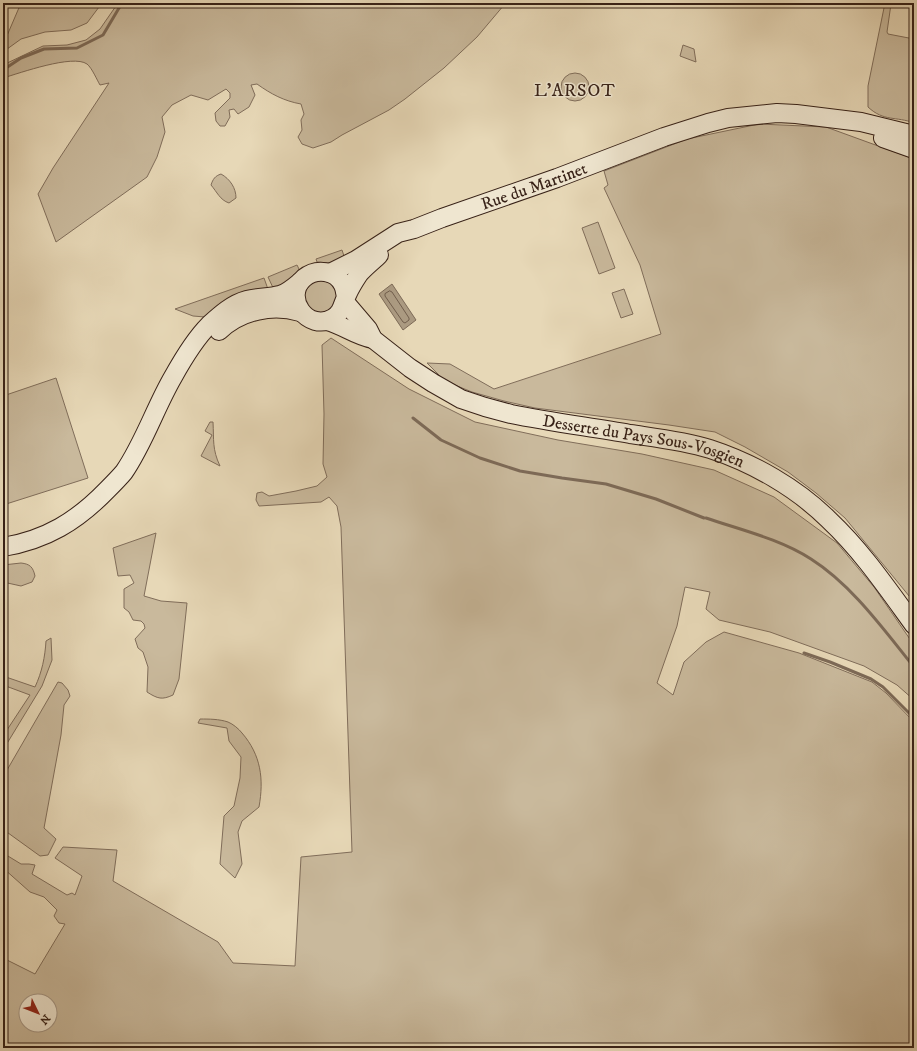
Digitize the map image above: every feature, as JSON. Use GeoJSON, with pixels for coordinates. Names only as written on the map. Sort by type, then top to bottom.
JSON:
{"type":"FeatureCollection","features":[{"type":"Feature","properties":{"kind":"main road","name":"Rue du Martinet"},"geometry":{"type":"LineString","coordinates":[[330,273],[356,260],[398,233],[414,230],[442,218],[558,178],[708,122],[746,115],[779,113],[831,119]]}},
{"type":"Feature","properties":{"kind":"main road"},"geometry":{"type":"LineString","coordinates":[[831,119],[861,122],[914,135]]}},
{"type":"Feature","properties":{"kind":"main road"},"geometry":{"type":"LineString","coordinates":[[831,119],[914,149]]}},
{"type":"Feature","properties":{"kind":"main road"},"geometry":{"type":"LineString","coordinates":[[300,282],[296,289],[296,297],[300,312],[306,317],[319,322],[334,318],[339,313],[359,274],[382,252],[414,230]]}},
{"type":"Feature","properties":{"kind":"main road"},"geometry":{"type":"LineString","coordinates":[[3,547],[30,541],[67,525],[92,505],[114,482],[123,472],[137,448],[167,387],[185,357],[198,337],[223,313],[245,300],[280,295],[291,289],[310,274],[323,271],[338,278],[343,284],[345,299]]}},
{"type":"Feature","properties":{"kind":"main road","name":"Desserte du Pays Sous-Vosgien"},"geometry":{"type":"LineString","coordinates":[[345,299],[368,329],[373,339],[433,384],[461,399],[511,414],[675,441],[710,450],[736,459],[761,471],[789,488],[808,502],[850,541],[872,566],[914,625]]}},
{"type":"Feature","properties":{"kind":"main road"},"geometry":{"type":"LineString","coordinates":[[3,556],[34,551],[54,545],[88,524],[111,504],[138,470],[179,388],[198,357],[222,328],[238,318],[256,311],[282,308],[300,312]]}},
{"type":"Feature","properties":{"kind":"main road"},"geometry":{"type":"LineString","coordinates":[[327,321],[345,327],[363,337],[373,339]]}},
{"type":"Feature","properties":{"kind":"shaded area"},"geometry":{"type":"Polygon","coordinates":[[[21,3],[102,3],[87,23],[71,30],[45,32],[21,39],[3,52],[3,45],[21,3]]]}},
{"type":"Feature","properties":{"kind":"shaded area"},"geometry":{"type":"Polygon","coordinates":[[[118,3],[496,3],[504,5],[477,37],[444,68],[405,99],[389,110],[331,142],[313,148],[302,144],[298,137],[302,130],[301,120],[304,114],[301,104],[278,97],[257,84],[251,85],[255,95],[249,107],[238,114],[234,109],[229,110],[230,117],[225,126],[220,126],[216,121],[215,113],[230,98],[230,93],[226,89],[208,100],[191,95],[172,105],[162,117],[165,132],[157,157],[147,177],[56,242],[38,194],[53,168],[109,83],[100,85],[89,66],[80,62],[70,61],[46,65],[3,78],[3,65],[43,46],[67,45],[86,40],[100,29],[118,3]]]}},
{"type":"Feature","properties":{"kind":"shaded area"},"geometry":{"type":"Polygon","coordinates":[[[885,3],[891,4],[888,34],[914,39],[914,123],[879,115],[868,107],[868,86],[885,3]]]}},
{"type":"Feature","properties":{"kind":"shaded area"},"geometry":{"type":"Polygon","coordinates":[[[683,45],[694,49],[696,62],[680,56],[683,45]]]}},
{"type":"Feature","properties":{"kind":"shaded area"},"geometry":{"type":"Polygon","coordinates":[[[575,73],[585,77],[589,87],[585,97],[575,101],[565,97],[561,87],[565,77],[575,73]]]}},
{"type":"Feature","properties":{"kind":"shaded area"},"geometry":{"type":"Polygon","coordinates":[[[759,124],[826,127],[914,159],[914,602],[845,518],[816,493],[788,472],[745,447],[715,432],[535,408],[504,401],[472,392],[445,381],[427,363],[450,364],[494,389],[661,334],[640,265],[604,188],[608,185],[604,171],[687,139],[759,124]]]}},
{"type":"Feature","properties":{"kind":"shaded area"},"geometry":{"type":"Polygon","coordinates":[[[221,174],[230,181],[234,187],[236,198],[229,203],[221,198],[211,185],[214,178],[221,174]]]}},
{"type":"Feature","properties":{"kind":"shaded area"},"geometry":{"type":"Polygon","coordinates":[[[598,222],[615,268],[599,274],[582,228],[598,222]]]}},
{"type":"Feature","properties":{"kind":"shaded area"},"geometry":{"type":"Polygon","coordinates":[[[342,250],[346,262],[339,264],[317,262],[316,259],[342,250]]]}},
{"type":"Feature","properties":{"kind":"shaded area"},"geometry":{"type":"Polygon","coordinates":[[[297,265],[299,269],[295,276],[275,292],[268,277],[297,265]]]}},
{"type":"Feature","properties":{"kind":"shaded area"},"geometry":{"type":"Polygon","coordinates":[[[264,278],[269,292],[205,317],[193,316],[175,309],[264,278]]]}},
{"type":"Feature","properties":{"kind":"shaded area"},"geometry":{"type":"Polygon","coordinates":[[[332,279],[340,302],[326,315],[308,310],[302,292],[308,281],[332,279]]]}},
{"type":"Feature","properties":{"kind":"shaded area"},"geometry":{"type":"Polygon","coordinates":[[[624,289],[633,314],[621,318],[612,293],[624,289]]]}},
{"type":"Feature","properties":{"kind":"shaded area"},"geometry":{"type":"Polygon","coordinates":[[[331,338],[409,389],[475,422],[558,440],[642,454],[714,470],[774,497],[837,543],[874,587],[914,645],[914,700],[897,685],[864,666],[770,632],[719,620],[706,609],[710,592],[685,587],[677,626],[657,683],[673,695],[684,662],[706,642],[724,632],[799,653],[872,682],[886,693],[914,722],[914,1048],[3,1048],[3,958],[35,974],[65,924],[59,923],[54,916],[57,910],[44,897],[30,892],[3,868],[3,853],[21,864],[35,865],[32,874],[67,895],[72,893],[75,895],[82,876],[55,858],[63,847],[117,850],[113,881],[218,942],[233,963],[295,966],[301,857],[352,852],[341,527],[337,506],[329,497],[321,502],[259,506],[256,500],[257,493],[262,492],[269,496],[296,491],[317,486],[327,477],[323,464],[324,414],[322,345],[331,338]]]}},
{"type":"Feature","properties":{"kind":"shaded area"},"geometry":{"type":"Polygon","coordinates":[[[56,378],[88,478],[3,505],[3,396],[56,378]]]}},
{"type":"Feature","properties":{"kind":"shaded area"},"geometry":{"type":"Polygon","coordinates":[[[210,422],[213,422],[215,449],[220,466],[201,456],[212,435],[205,431],[210,422]]]}},
{"type":"Feature","properties":{"kind":"shaded area"},"geometry":{"type":"Polygon","coordinates":[[[156,533],[144,596],[161,601],[187,603],[179,679],[173,695],[166,698],[157,697],[147,692],[148,667],[143,652],[138,648],[135,639],[145,628],[141,621],[133,620],[129,612],[124,608],[124,589],[134,583],[130,575],[118,576],[113,548],[156,533]]]}},
{"type":"Feature","properties":{"kind":"shaded area"},"geometry":{"type":"Polygon","coordinates":[[[21,563],[27,564],[32,568],[35,576],[32,582],[21,586],[3,582],[3,565],[21,563]]]}},
{"type":"Feature","properties":{"kind":"shaded area"},"geometry":{"type":"Polygon","coordinates":[[[51,638],[52,660],[42,686],[3,750],[3,736],[30,695],[3,685],[3,676],[35,687],[43,664],[46,641],[51,638]]]}},
{"type":"Feature","properties":{"kind":"shaded area"},"geometry":{"type":"Polygon","coordinates":[[[58,682],[62,683],[68,690],[70,696],[64,705],[61,735],[44,828],[56,839],[48,855],[40,856],[4,830],[3,777],[58,682]]]}},
{"type":"Feature","properties":{"kind":"shaded area"},"geometry":{"type":"Polygon","coordinates":[[[200,719],[225,721],[241,731],[253,750],[260,768],[261,787],[259,807],[242,821],[238,832],[242,864],[235,878],[220,864],[224,816],[234,806],[240,778],[241,757],[229,741],[227,728],[198,723],[200,719]]]}},
{"type":"Feature","properties":{"kind":"water"},"geometry":{"type":"Polygon","coordinates":[[[392,284],[416,320],[403,330],[379,294],[392,284]]]}},
{"type":"Feature","properties":{"kind":"waterway"},"geometry":{"type":"LineString","coordinates":[[3,70],[21,58],[44,49],[77,48],[103,35],[122,3]]}},
{"type":"Feature","properties":{"kind":"waterway"},"geometry":{"type":"LineString","coordinates":[[413,418],[441,440],[480,458],[520,471],[606,484],[656,499],[704,518]]}},
{"type":"Feature","properties":{"kind":"waterway"},"geometry":{"type":"LineString","coordinates":[[706,518],[773,540],[811,559],[854,595],[879,623],[914,667]]}},
{"type":"Feature","properties":{"kind":"waterway"},"geometry":{"type":"LineString","coordinates":[[804,653],[871,679],[883,687],[914,718]]}},
{"type":"Feature","properties":{"kind":"district","name":"L'ARSOT"},"geometry":{"type":"Point","coordinates":[575,90]}}]}
